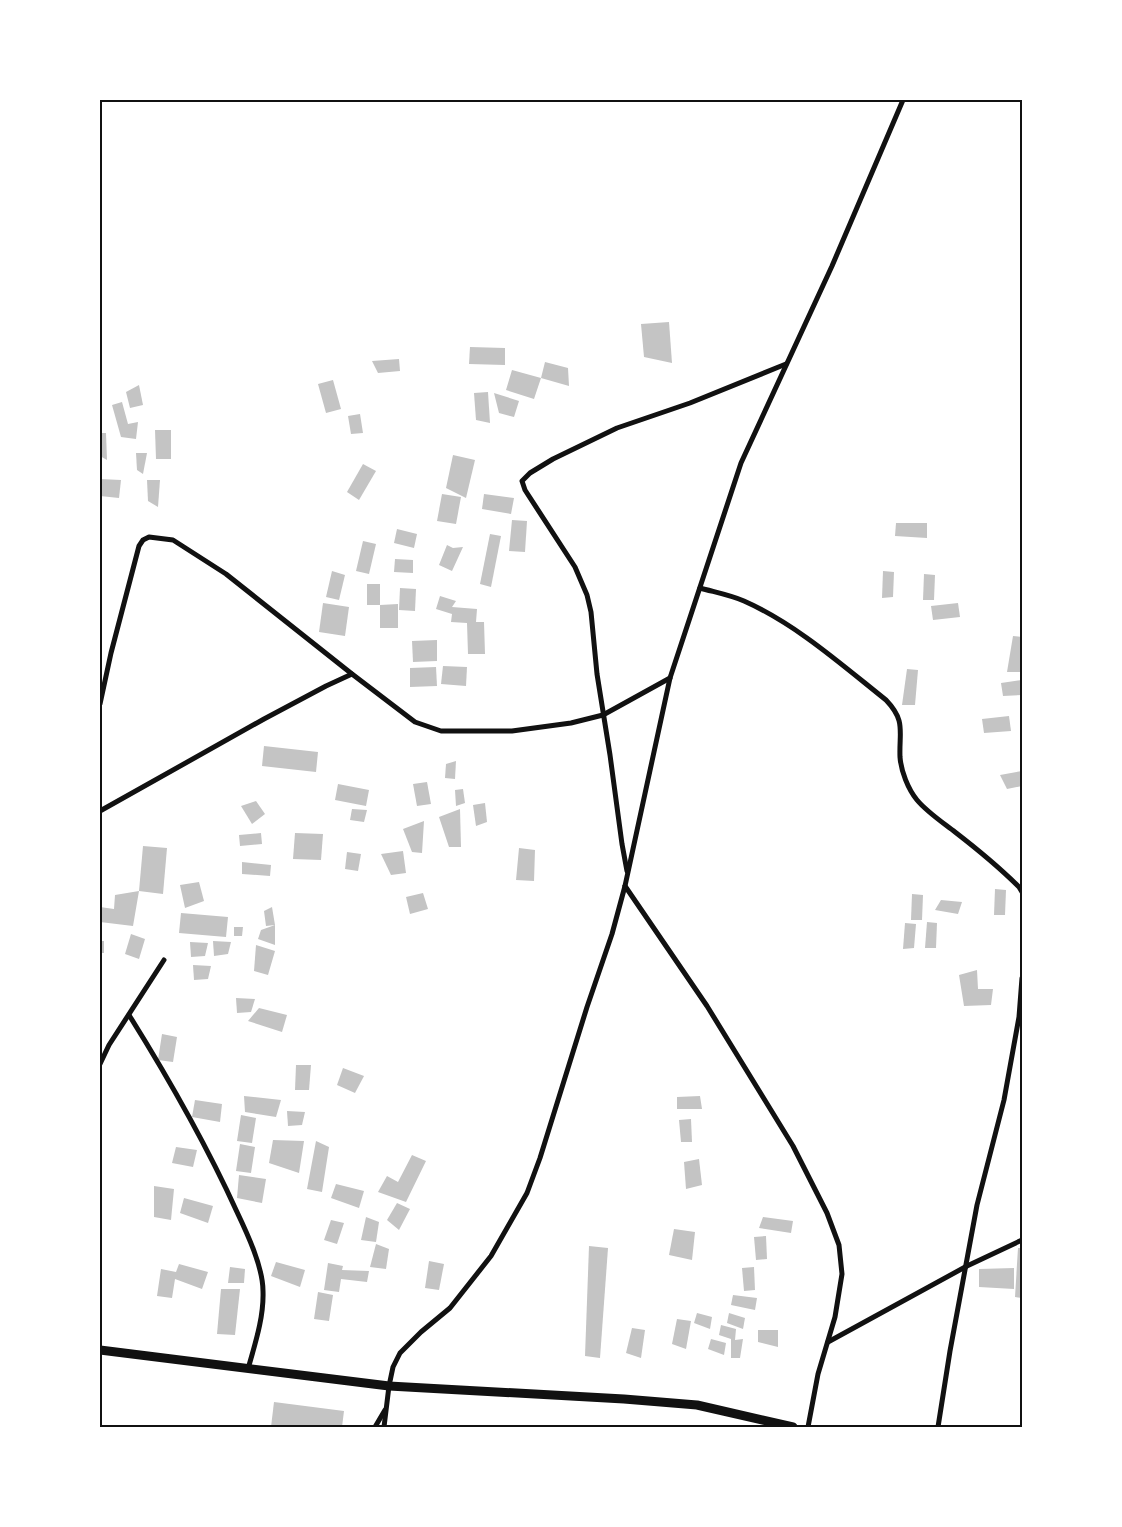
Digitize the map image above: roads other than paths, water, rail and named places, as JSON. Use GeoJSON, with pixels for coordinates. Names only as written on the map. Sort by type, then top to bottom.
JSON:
{"type":"FeatureCollection","features":[{"type":"Feature","properties":{"kind":"main road"},"geometry":{"type":"LineString","coordinates":[[100,1350],[389,1386],[624,1398],[697,1405],[793,1427]]}},
{"type":"Feature","properties":{"kind":"street"},"geometry":{"type":"LineString","coordinates":[[384,1427],[393,1367],[400,1353],[421,1332],[450,1308],[491,1256],[527,1193],[540,1158],[586,1007],[612,934],[628,874],[670,678],[741,463],[832,266],[903,100]]}},
{"type":"Feature","properties":{"kind":"street"},"geometry":{"type":"LineString","coordinates":[[628,874],[603,715],[591,612],[587,595],[575,567],[525,490],[522,481],[530,473],[617,428],[690,403],[787,363]]}},
{"type":"Feature","properties":{"kind":"street"},"geometry":{"type":"LineString","coordinates":[[100,704],[138,546],[149,537],[174,540],[226,574],[415,722],[441,731],[512,731],[571,724],[603,715],[670,678]]}},
{"type":"Feature","properties":{"kind":"street"},"geometry":{"type":"LineString","coordinates":[[700,588],[743,601],[774,617],[806,638],[886,700],[895,710],[900,721],[900,758],[902,768],[916,799],[1009,876],[1022,892]]}},
{"type":"Feature","properties":{"kind":"street"},"geometry":{"type":"LineString","coordinates":[[100,811],[264,719],[352,674]]}},
{"type":"Feature","properties":{"kind":"street"},"geometry":{"type":"LineString","coordinates":[[625,886],[717,1023],[793,1146],[827,1213],[839,1245],[842,1274],[835,1317],[818,1374],[808,1427]]}},
{"type":"Feature","properties":{"kind":"street"},"geometry":{"type":"LineString","coordinates":[[100,1064],[109,1045],[164,960]]}},
{"type":"Feature","properties":{"kind":"street"},"geometry":{"type":"LineString","coordinates":[[938,1427],[977,1205],[1004,1100],[1019,1017],[1022,978]]}},
{"type":"Feature","properties":{"kind":"street"},"geometry":{"type":"LineString","coordinates":[[130,1015],[214,1161],[256,1257],[263,1290],[259,1329],[248,1369]]}},
{"type":"Feature","properties":{"kind":"street"},"geometry":{"type":"LineString","coordinates":[[828,1342],[966,1266],[1022,1240]]}},
{"type":"Feature","properties":{"kind":"street"},"geometry":{"type":"LineString","coordinates":[[375,1427],[386,1407]]}}]}
